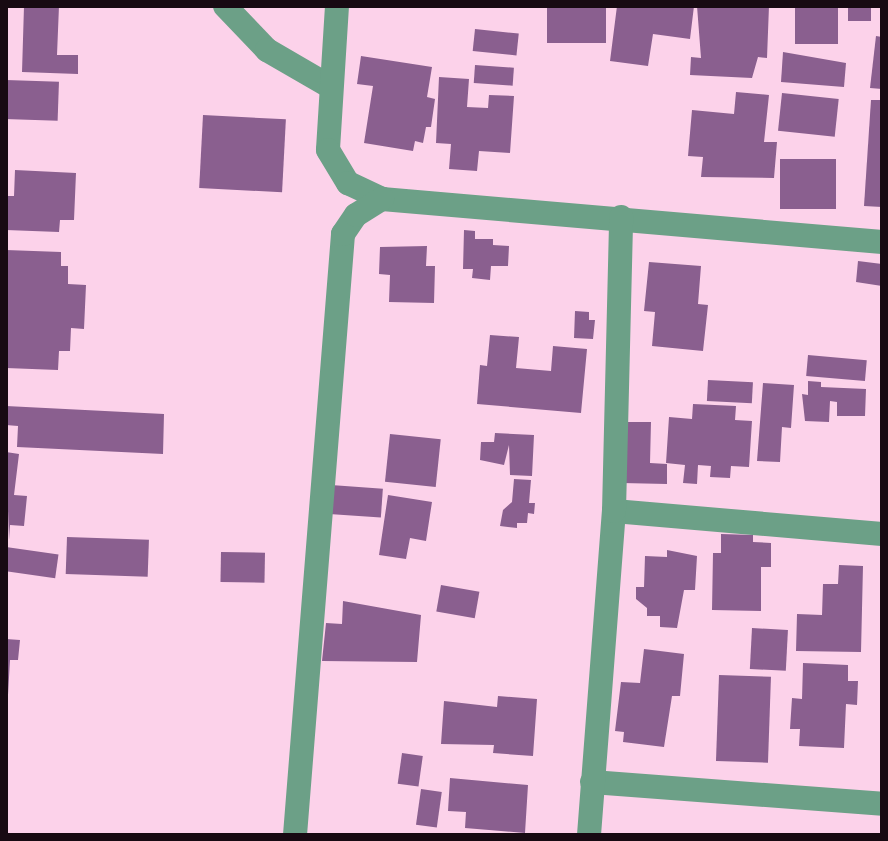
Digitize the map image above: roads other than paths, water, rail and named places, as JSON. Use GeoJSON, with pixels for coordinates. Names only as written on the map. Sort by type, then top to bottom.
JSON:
{"type":"FeatureCollection","features":[{"type":"Feature","properties":{"kind":"street"},"geometry":{"type":"LineString","coordinates":[[225,6],[267,50],[329,86]]}},
{"type":"Feature","properties":{"kind":"street"},"geometry":{"type":"LineString","coordinates":[[337,6],[327,141],[335,168],[348,183],[382,199],[621,217],[882,242]]}},
{"type":"Feature","properties":{"kind":"street"},"geometry":{"type":"LineString","coordinates":[[295,835],[343,234],[356,215],[382,199]]}},
{"type":"Feature","properties":{"kind":"street"},"geometry":{"type":"LineString","coordinates":[[589,835],[614,511],[621,217]]}},
{"type":"Feature","properties":{"kind":"street"},"geometry":{"type":"LineString","coordinates":[[614,511],[882,534]]}},
{"type":"Feature","properties":{"kind":"street"},"geometry":{"type":"LineString","coordinates":[[592,782],[882,804]]}}]}
